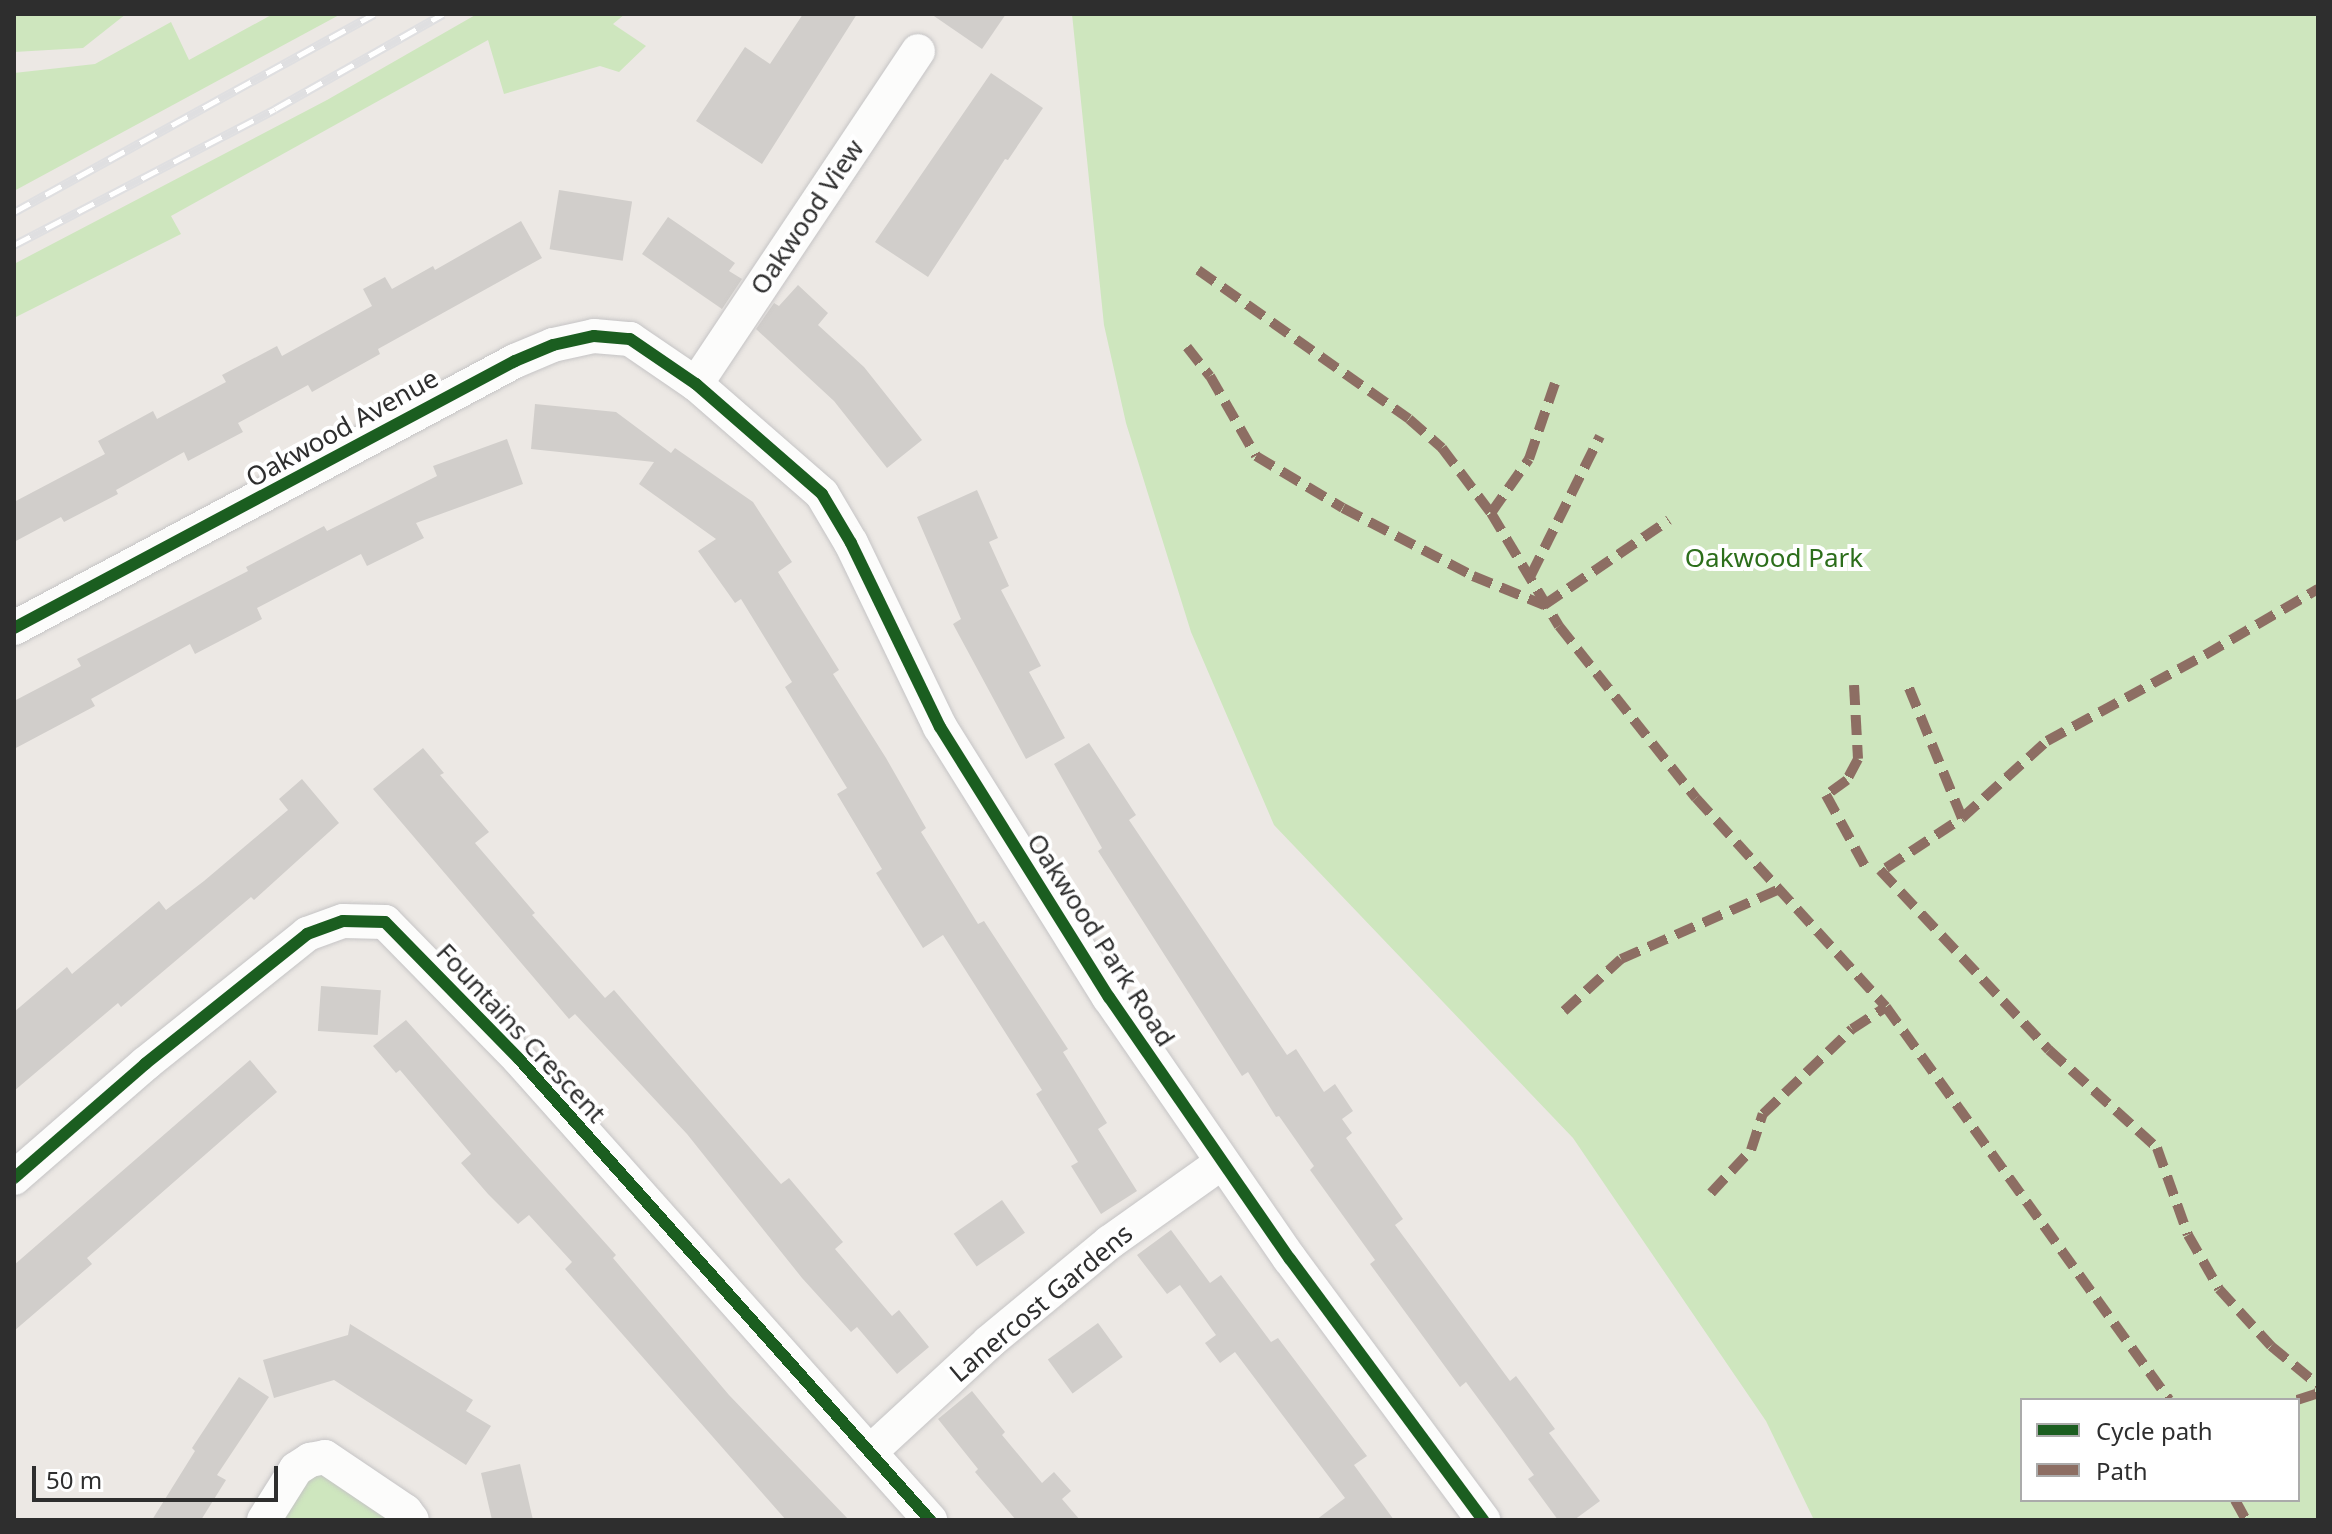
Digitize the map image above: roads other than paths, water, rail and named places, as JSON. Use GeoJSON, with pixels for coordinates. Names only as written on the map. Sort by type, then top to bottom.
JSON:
{"type":"FeatureCollection","features":[{"type":"Feature","properties":{"kind":"street","name":"Oakwood View"},"geometry":{"type":"LineString","coordinates":[[696,384],[918,51]]}},
{"type":"Feature","properties":{"kind":"street","name":"Oakwood Avenue"},"geometry":{"type":"LineString","coordinates":[[14,628],[465,385],[553,345],[594,336],[630,339],[696,384]]}},
{"type":"Feature","properties":{"kind":"street","name":"Oakwood Park Road"},"geometry":{"type":"LineString","coordinates":[[696,384],[822,494],[851,543],[940,727],[1109,997],[1221,1163],[1483,1520]]}},
{"type":"Feature","properties":{"kind":"street","name":"Fountains Crescent"},"geometry":{"type":"LineString","coordinates":[[14,1178],[145,1064],[307,934],[343,921],[385,922],[519,1059],[930,1520]]}},
{"type":"Feature","properties":{"kind":"street","name":"Lanercost Gardens"},"geometry":{"type":"LineString","coordinates":[[870,1452],[989,1342],[1086,1262],[1221,1163]]}},
{"type":"Feature","properties":{"kind":"street"},"geometry":{"type":"LineString","coordinates":[[264,1520],[296,1469],[310,1460],[325,1457],[405,1511],[412,1520]]}},
{"type":"Feature","properties":{"kind":"railway"},"geometry":{"type":"LineString","coordinates":[[14,212],[374,14]]}},
{"type":"Feature","properties":{"kind":"railway"},"geometry":{"type":"LineString","coordinates":[[14,245],[275,109],[443,14]]}},
{"type":"Feature","properties":{"kind":"park label","name":"Oakwood Park"},"geometry":{"type":"Point","coordinates":[1774,558]}}]}
